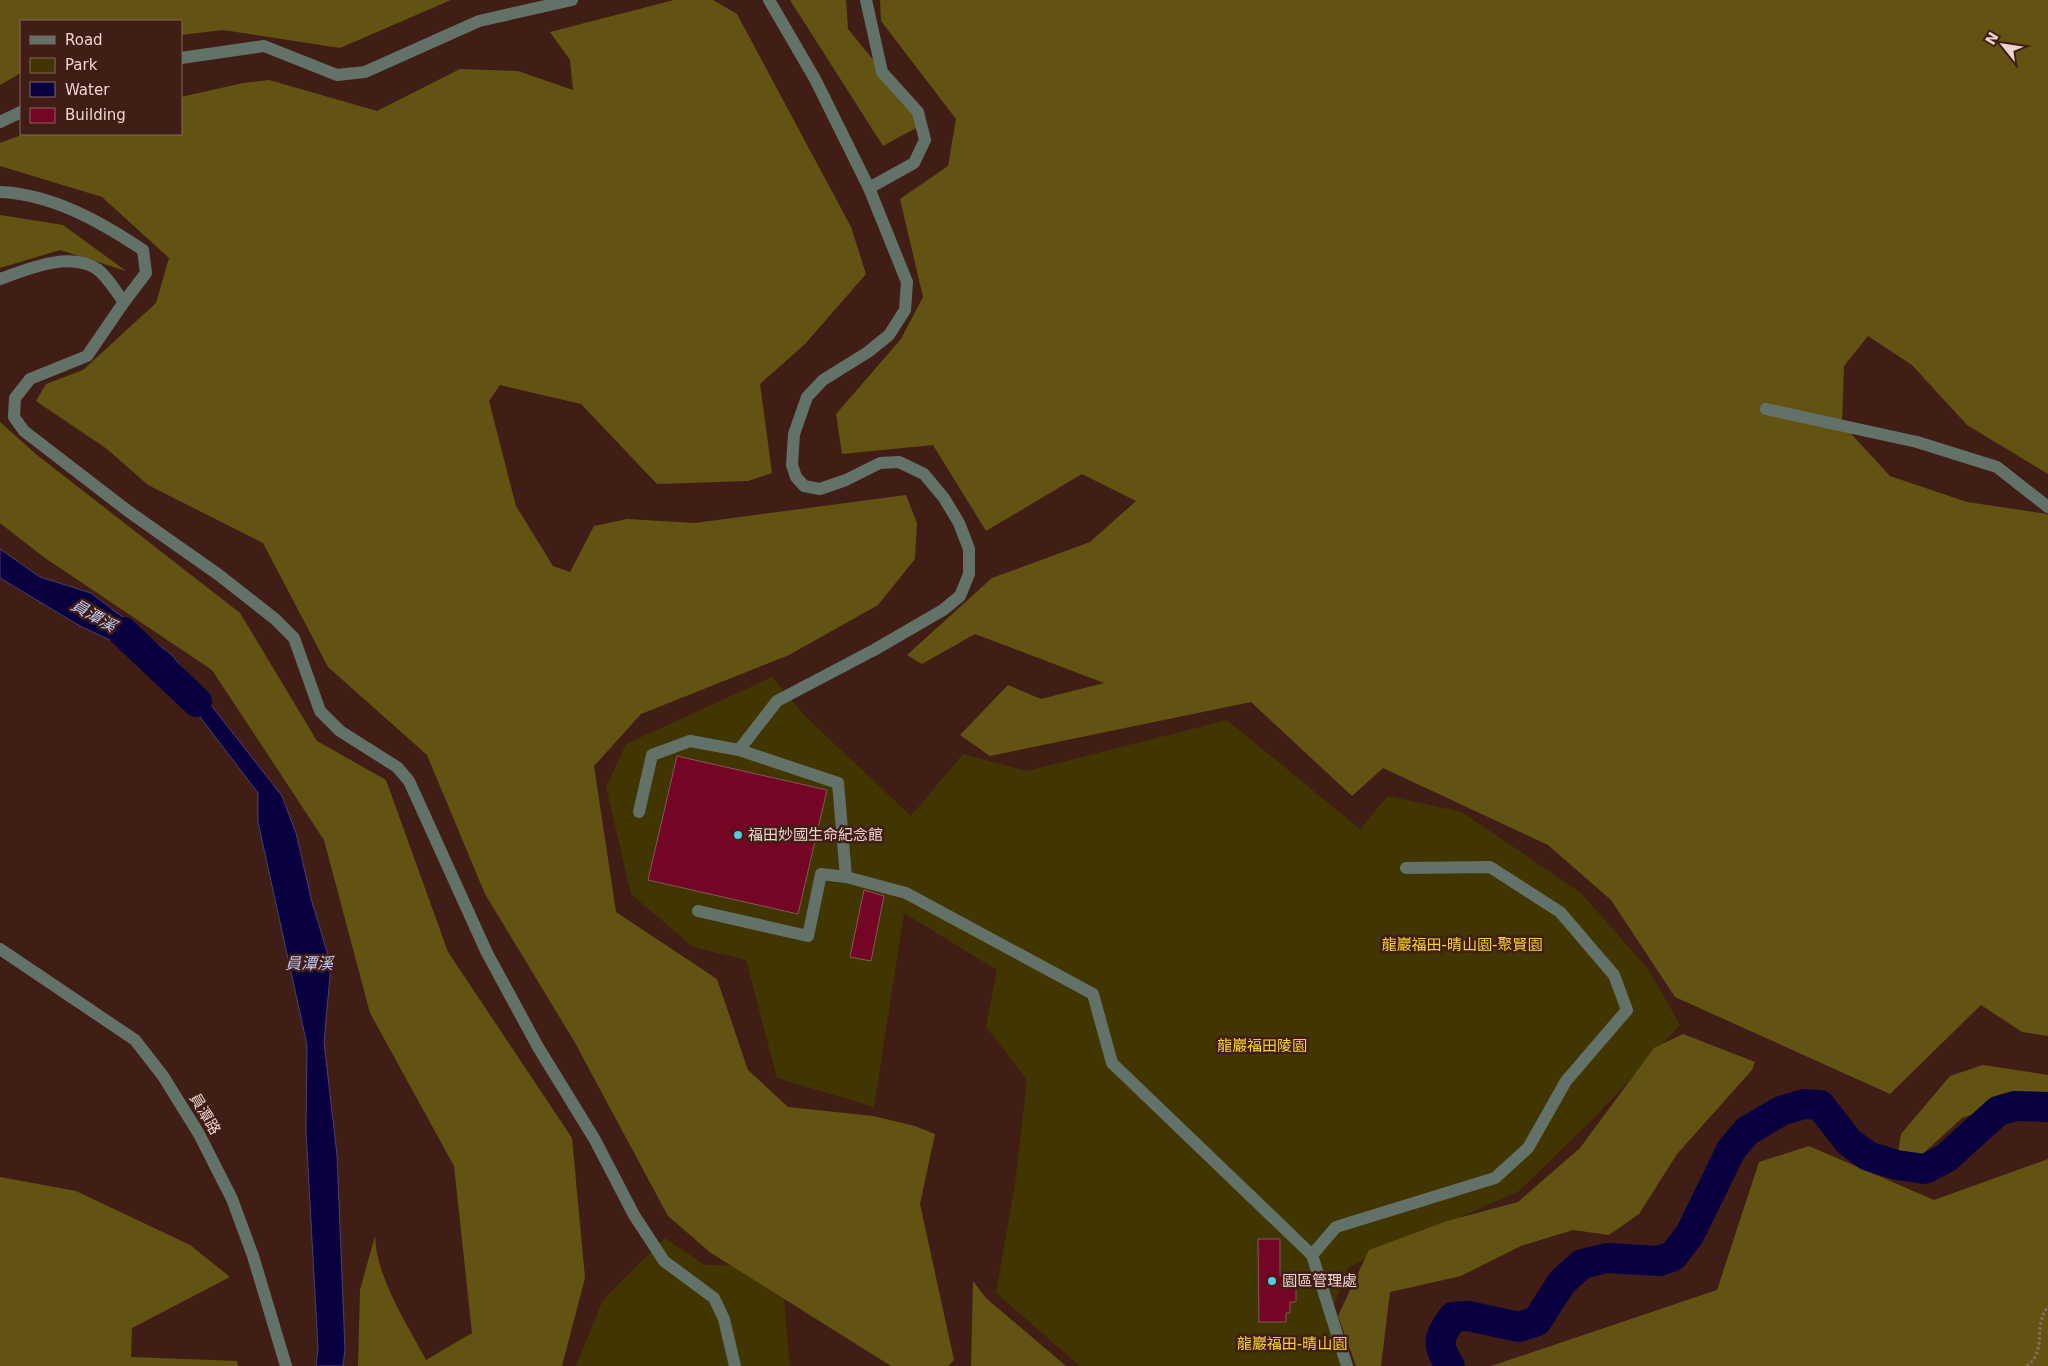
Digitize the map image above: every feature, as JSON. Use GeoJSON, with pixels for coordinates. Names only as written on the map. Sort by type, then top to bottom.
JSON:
{"type":"FeatureCollection","features":[{"type":"Feature","properties":{"kind":"street"},"geometry":{"type":"LineString","coordinates":[[182,58],[264,46],[337,75],[365,72],[479,21],[572,0]]}},
{"type":"Feature","properties":{"kind":"street"},"geometry":{"type":"LineString","coordinates":[[739,750],[777,701],[874,650],[943,610],[960,596],[970,574],[969,549],[959,523],[944,498],[924,474],[899,462],[880,463],[846,480],[820,489],[804,486],[796,477],[792,465],[794,434],[807,397],[823,380],[868,352],[889,335],[905,310],[907,282],[869,188],[814,79],[769,0]]}},
{"type":"Feature","properties":{"kind":"street"},"geometry":{"type":"LineString","coordinates":[[866,0],[882,72],[918,112],[924,140],[914,163],[869,188]]}},
{"type":"Feature","properties":{"kind":"street"},"geometry":{"type":"LineString","coordinates":[[0,122],[20,112]]}},
{"type":"Feature","properties":{"kind":"street"},"geometry":{"type":"LineString","coordinates":[[0,192],[47,200],[111,228],[143,250],[146,273],[87,356],[30,379],[15,398],[14,417],[24,431],[128,511],[219,575],[275,619],[294,638],[320,711],[340,731],[397,766],[409,781],[487,953],[538,1047],[595,1140],[634,1215],[664,1262],[714,1298],[724,1319],[735,1366]]}},
{"type":"Feature","properties":{"kind":"street"},"geometry":{"type":"LineString","coordinates":[[0,278],[38,266],[73,261],[97,269],[124,302]]}},
{"type":"Feature","properties":{"kind":"street"},"geometry":{"type":"LineString","coordinates":[[1766,409],[1917,442],[1997,467],[2048,507]]}},
{"type":"Feature","properties":{"kind":"street"},"geometry":{"type":"LineString","coordinates":[[639,812],[652,755],[690,741],[739,750],[838,783],[846,877]]}},
{"type":"Feature","properties":{"kind":"street"},"geometry":{"type":"LineString","coordinates":[[1312,1255],[1336,1227],[1495,1178],[1528,1148],[1566,1081],[1627,1010],[1614,975],[1560,912],[1490,867],[1406,868]]}},
{"type":"Feature","properties":{"kind":"street"},"geometry":{"type":"LineString","coordinates":[[698,911],[808,936],[821,874],[846,877],[906,893],[1093,994],[1112,1063],[1312,1255],[1347,1366]]}},
{"type":"Feature","properties":{"kind":"street","name":"員潭路"},"geometry":{"type":"LineString","coordinates":[[0,949],[135,1040],[163,1076],[199,1134],[232,1199],[253,1256],[286,1366]]}},
{"type":"Feature","properties":{"kind":"path"},"geometry":{"type":"LineString","coordinates":[[2027,1366],[2034,1361],[2040,1346],[2039,1325],[2048,1306]]}},
{"type":"Feature","properties":{"kind":"green space","name":"龍巖福田陵園"},"geometry":{"type":"Polygon","coordinates":[[[772,677],[807,718],[911,816],[963,754],[1027,771],[1227,720],[1360,829],[1388,796],[1462,812],[1581,893],[1649,970],[1680,1025],[1598,1114],[1519,1191],[1349,1267],[1327,1322],[1341,1366],[1080,1366],[996,1293],[1015,1184],[1027,1080],[986,1027],[997,970],[904,913],[874,1107],[777,1078],[746,960],[693,947],[631,894],[606,787],[626,744],[772,677]]]}},
{"type":"Feature","properties":{"kind":"green space"},"geometry":{"type":"Polygon","coordinates":[[[665,1238],[705,1265],[781,1266],[790,1366],[576,1366],[603,1300],[665,1238]]]}},
{"type":"Feature","properties":{"kind":"shaded area"},"geometry":{"type":"Polygon","coordinates":[[[0,0],[451,0],[340,48],[223,30],[182,35],[182,20],[20,20],[20,74],[0,85],[0,0]]]}},
{"type":"Feature","properties":{"kind":"shaded area"},"geometry":{"type":"Polygon","coordinates":[[[674,0],[713,0],[737,14],[851,227],[866,274],[805,344],[760,384],[772,473],[748,481],[657,484],[581,404],[500,385],[489,401],[516,506],[553,566],[570,572],[594,526],[627,519],[695,523],[906,495],[917,523],[915,559],[878,605],[789,655],[641,714],[594,766],[616,912],[717,979],[748,1070],[788,1107],[873,1116],[915,1126],[935,1134],[920,1204],[954,1360],[948,1366],[891,1366],[711,1253],[668,1216],[574,1041],[485,894],[427,755],[328,667],[263,543],[148,485],[107,449],[36,401],[46,384],[83,370],[156,303],[169,258],[102,197],[0,166],[0,143],[21,135],[182,135],[182,97],[243,83],[269,80],[377,111],[460,69],[518,71],[573,90],[570,60],[550,32],[674,0]]]}},
{"type":"Feature","properties":{"kind":"shaded area"},"geometry":{"type":"Polygon","coordinates":[[[790,0],[846,0],[848,29],[925,123],[883,146],[790,0]]]}},
{"type":"Feature","properties":{"kind":"shaded area"},"geometry":{"type":"Polygon","coordinates":[[[880,0],[2048,0],[2048,474],[1967,425],[1912,365],[1868,336],[1844,366],[1842,424],[1890,476],[1967,502],[2048,514],[2048,1036],[2022,1032],[1981,1005],[1890,1094],[1675,997],[1611,900],[1548,845],[1383,768],[1352,796],[1251,702],[990,756],[960,735],[1008,685],[1041,699],[1104,683],[975,634],[922,664],[907,655],[992,578],[1090,542],[1136,501],[1082,474],[986,531],[933,445],[842,454],[836,414],[901,339],[923,297],[900,199],[948,166],[956,119],[881,21],[880,0]]]}},
{"type":"Feature","properties":{"kind":"shaded area"},"geometry":{"type":"Polygon","coordinates":[[[0,215],[63,225],[126,271],[60,250],[0,268],[0,215]]]}},
{"type":"Feature","properties":{"kind":"shaded area"},"geometry":{"type":"Polygon","coordinates":[[[0,422],[37,455],[240,613],[317,741],[386,780],[448,952],[572,1138],[585,1278],[562,1366],[358,1366],[360,1290],[375,1236],[381,1268],[387,1284],[426,1360],[472,1333],[454,1166],[370,1013],[324,840],[212,670],[45,558],[0,523],[0,422]]]}},
{"type":"Feature","properties":{"kind":"shaded area"},"geometry":{"type":"Polygon","coordinates":[[[1683,1034],[1755,1062],[1752,1070],[1677,1154],[1639,1214],[1609,1235],[1573,1230],[1521,1246],[1461,1276],[1390,1292],[1381,1366],[1356,1366],[1338,1316],[1369,1250],[1447,1221],[1518,1202],[1580,1148],[1654,1048],[1683,1034]]]}},
{"type":"Feature","properties":{"kind":"shaded area"},"geometry":{"type":"Polygon","coordinates":[[[1983,1065],[2048,1075],[2048,1098],[2017,1100],[1962,1118],[1916,1160],[1898,1152],[1901,1134],[1950,1076],[1983,1065]]]}},
{"type":"Feature","properties":{"kind":"shaded area"},"geometry":{"type":"Polygon","coordinates":[[[1809,1146],[1934,1200],[2048,1159],[2048,1366],[1491,1366],[1717,1290],[1759,1162],[1809,1146]]]}},
{"type":"Feature","properties":{"kind":"shaded area"},"geometry":{"type":"Polygon","coordinates":[[[0,1177],[76,1191],[190,1245],[230,1277],[132,1328],[131,1357],[237,1361],[238,1366],[0,1366],[0,1177]]]}},
{"type":"Feature","properties":{"kind":"shaded area"},"geometry":{"type":"Polygon","coordinates":[[[973,1281],[986,1298],[1066,1366],[971,1366],[973,1281]]]}},
{"type":"Feature","properties":{"kind":"water","name":"員潭溪"},"geometry":{"type":"Polygon","coordinates":[[[0,549],[40,577],[91,593],[172,655],[282,796],[296,833],[312,902],[331,965],[324,1042],[337,1155],[345,1349],[343,1366],[316,1366],[318,1348],[306,1131],[307,1045],[258,822],[258,793],[159,663],[80,626],[0,578],[0,549]]]}},
{"type":"Feature","properties":{"kind":"building","name":"福田妙國生命紀念館"},"geometry":{"type":"Polygon","coordinates":[[[677,756],[827,790],[798,914],[648,880],[677,756]]]}},
{"type":"Feature","properties":{"kind":"building"},"geometry":{"type":"Polygon","coordinates":[[[864,890],[884,896],[871,961],[850,957],[864,890]]]}},
{"type":"Feature","properties":{"kind":"building","name":"園區管理處"},"geometry":{"type":"Polygon","coordinates":[[[1258,1239],[1280,1239],[1280,1276],[1286,1276],[1286,1287],[1296,1287],[1296,1302],[1290,1302],[1290,1313],[1286,1313],[1286,1322],[1259,1322],[1258,1239]]]}},
{"type":"Feature","properties":{"kind":"waterway","name":"員潭溪"},"geometry":{"type":"LineString","coordinates":[[123,632],[197,702]]}},
{"type":"Feature","properties":{"kind":"waterway"},"geometry":{"type":"LineString","coordinates":[[1450,1366],[1442,1352],[1441,1341],[1444,1330],[1453,1317],[1468,1316],[1519,1327],[1537,1321],[1562,1282],[1582,1264],[1607,1258],[1659,1261],[1673,1256],[1690,1234],[1731,1150],[1747,1131],[1781,1111],[1804,1104],[1820,1105],[1849,1142],[1868,1156],[1897,1165],[1925,1169],[1946,1158],[1998,1111],[2015,1106],[2048,1107]]}},
{"type":"Feature","properties":{"kind":"place","name":"福田妙國生命紀念館"},"geometry":{"type":"Point","coordinates":[738,835]}},
{"type":"Feature","properties":{"kind":"place","name":"園區管理處"},"geometry":{"type":"Point","coordinates":[1272,1281]}},
{"type":"Feature","properties":{"kind":"park label","name":"龍巖福田-晴山園-聚賢園"},"geometry":{"type":"Point","coordinates":[1462,945]}},
{"type":"Feature","properties":{"kind":"park label","name":"龍巖福田-晴山園"},"geometry":{"type":"Point","coordinates":[1292,1344]}}]}
